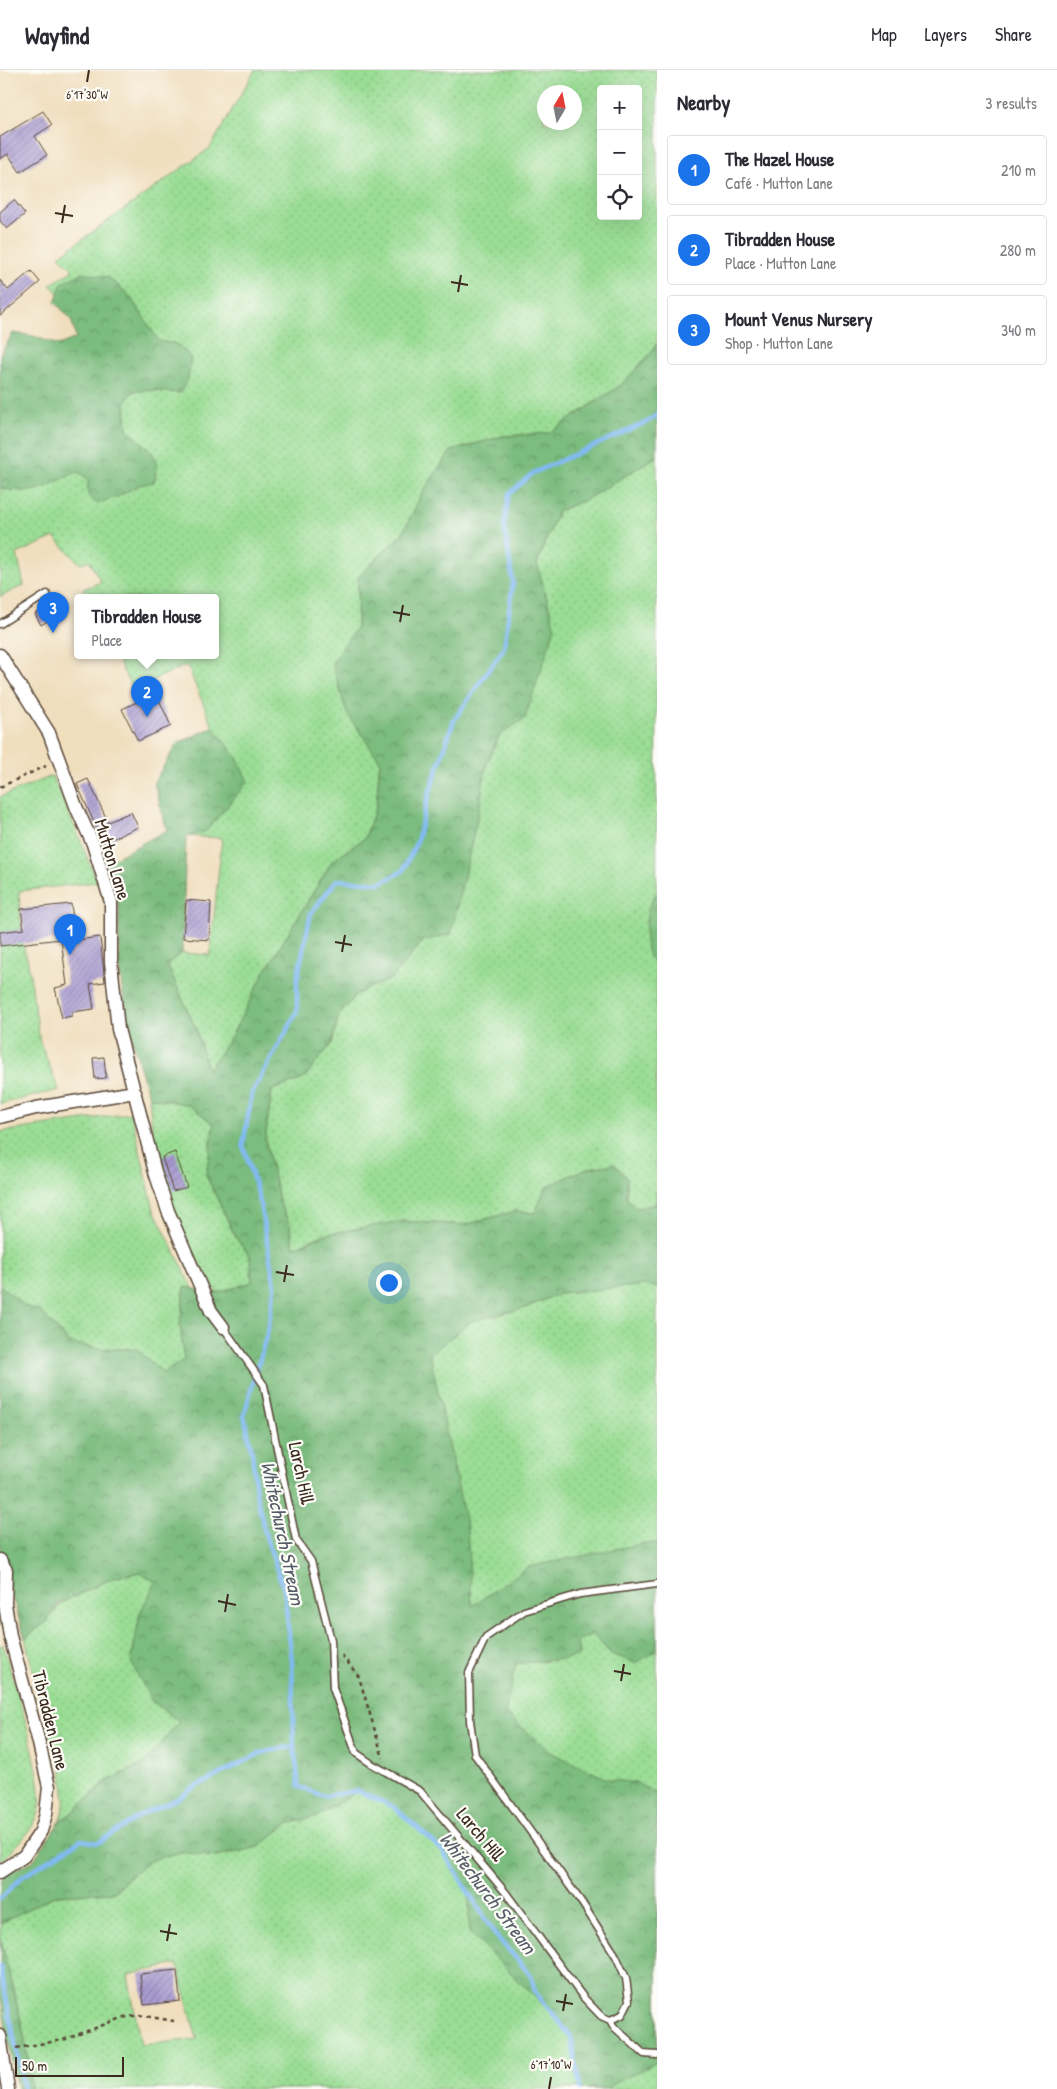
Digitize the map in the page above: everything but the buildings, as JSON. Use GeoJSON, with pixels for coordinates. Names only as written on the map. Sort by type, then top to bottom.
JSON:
{"type":"FeatureCollection","features":[{"type":"Feature","properties":{"kind":"street","name":"Mutton Lane"},"geometry":{"type":"LineString","coordinates":[[0,656],[49,733],[77,809],[93,844],[110,902],[111,962],[118,1029],[135,1092]]}},
{"type":"Feature","properties":{"kind":"street"},"geometry":{"type":"LineString","coordinates":[[0,1117],[36,1108],[135,1092]]}},
{"type":"Feature","properties":{"kind":"street","name":"Larch Hill"},"geometry":{"type":"LineString","coordinates":[[135,1092],[155,1172],[168,1211],[211,1311],[223,1327]]}},
{"type":"Feature","properties":{"kind":"street","name":"Tibradden Lane"},"geometry":{"type":"LineString","coordinates":[[0,1560],[6,1570],[5,1604],[10,1636],[49,1787],[46,1814],[41,1831],[24,1856],[0,1872]]}},
{"type":"Feature","properties":{"kind":"street"},"geometry":{"type":"LineString","coordinates":[[1,2041],[8,2089]]}},
{"type":"Feature","properties":{"kind":"lane"},"geometry":{"type":"LineString","coordinates":[[0,624],[47,594]]}},
{"type":"Feature","properties":{"kind":"lane","name":"Larch Hill"},"geometry":{"type":"LineString","coordinates":[[223,1327],[264,1385],[296,1540],[311,1561],[331,1640],[333,1688],[356,1752],[387,1773],[420,1791],[506,1893],[583,1997],[601,2016],[610,2020],[622,2015],[629,2001],[626,1978],[616,1956],[582,1904],[475,1755],[470,1721],[469,1673],[486,1637],[524,1611],[580,1594],[657,1584]]}},
{"type":"Feature","properties":{"kind":"lane"},"geometry":{"type":"LineString","coordinates":[[610,2020],[614,2027],[644,2054],[657,2054]]}},
{"type":"Feature","properties":{"kind":"path"},"geometry":{"type":"LineString","coordinates":[[0,787],[59,760]]}},
{"type":"Feature","properties":{"kind":"path"},"geometry":{"type":"LineString","coordinates":[[331,1640],[359,1677],[387,1773]]}},
{"type":"Feature","properties":{"kind":"path"},"geometry":{"type":"LineString","coordinates":[[1,2041],[17,2048],[63,2040],[122,2018],[139,2015],[174,2022]]}},
{"type":"Feature","properties":{"kind":"green space"},"geometry":{"type":"Polygon","coordinates":[[[255,70],[657,70],[657,343],[651,353],[621,385],[549,433],[503,436],[451,451],[424,490],[402,534],[358,577],[357,627],[333,663],[347,713],[380,761],[376,807],[365,838],[333,860],[263,975],[231,1037],[208,1071],[196,1029],[166,964],[182,953],[210,955],[222,838],[186,836],[236,756],[213,727],[187,665],[132,689],[117,659],[219,659],[219,594],[86,594],[83,589],[101,582],[89,560],[80,564],[54,537],[17,554],[24,585],[0,597],[0,415],[104,340],[50,285],[73,270],[59,256],[210,148],[255,70]]]}},
{"type":"Feature","properties":{"kind":"green space"},"geometry":{"type":"Polygon","coordinates":[[[82,273],[108,277],[129,295],[159,341],[177,344],[191,357],[188,379],[180,393],[146,390],[132,392],[125,404],[127,429],[151,451],[154,457],[156,472],[154,482],[139,485],[121,495],[97,504],[88,495],[88,479],[78,472],[40,489],[17,491],[0,488],[0,355],[13,333],[33,336],[59,345],[76,338],[71,319],[55,302],[62,283],[82,273]]]}},
{"type":"Feature","properties":{"kind":"green space"},"geometry":{"type":"Polygon","coordinates":[[[657,343],[657,456],[587,499],[558,511],[537,563],[555,628],[525,718],[499,736],[486,766],[478,815],[451,934],[423,941],[391,979],[356,995],[339,1015],[332,1043],[303,1079],[272,1090],[265,1139],[280,1204],[290,1225],[294,1247],[326,1234],[403,1221],[465,1225],[515,1211],[535,1213],[545,1188],[589,1168],[615,1164],[627,1179],[626,1198],[637,1208],[656,1204],[657,1193],[657,1288],[647,1285],[561,1293],[525,1308],[472,1321],[430,1354],[467,1529],[472,1606],[528,1567],[645,1543],[657,1543],[657,1650],[636,1663],[611,1654],[592,1634],[577,1641],[579,1655],[564,1659],[516,1664],[505,1713],[552,1753],[607,1779],[637,1783],[657,1795],[657,2062],[613,2084],[609,2089],[580,2089],[571,2036],[550,2012],[469,1932],[469,1893],[442,1850],[394,1807],[358,1791],[318,1816],[287,1824],[259,1847],[215,1857],[181,1852],[151,1860],[126,1880],[115,1892],[56,1895],[0,1923],[0,1884],[3,1875],[33,1861],[61,1820],[73,1812],[107,1781],[145,1763],[179,1722],[151,1700],[131,1662],[140,1613],[156,1582],[140,1572],[113,1578],[60,1603],[45,1623],[25,1638],[0,1557],[0,1285],[24,1306],[40,1311],[69,1343],[104,1349],[136,1349],[163,1373],[184,1360],[180,1324],[185,1287],[217,1293],[252,1282],[250,1256],[236,1238],[206,1175],[214,1124],[189,1105],[149,1097],[128,1027],[119,967],[119,908],[106,863],[167,830],[154,782],[177,744],[213,727],[236,756],[248,782],[206,831],[186,837],[182,953],[167,964],[196,1029],[208,1070],[231,1037],[263,975],[333,860],[365,838],[376,807],[380,761],[347,713],[332,663],[357,627],[358,577],[402,534],[424,490],[451,451],[503,436],[549,433],[621,385],[651,353],[657,343]]]}},
{"type":"Feature","properties":{"kind":"green space"},"geometry":{"type":"Polygon","coordinates":[[[657,456],[656,1204],[637,1208],[626,1198],[627,1179],[614,1164],[589,1168],[567,1177],[535,1213],[515,1211],[465,1225],[403,1221],[326,1234],[294,1247],[290,1225],[280,1204],[265,1139],[272,1090],[303,1079],[332,1043],[339,1015],[356,995],[391,979],[423,941],[468,856],[478,815],[486,766],[499,736],[525,718],[544,593],[537,563],[558,511],[587,499],[657,456]]]}},
{"type":"Feature","properties":{"kind":"green space"},"geometry":{"type":"Polygon","coordinates":[[[52,776],[97,882],[19,891],[22,942],[28,962],[40,1042],[59,1090],[0,1104],[0,797],[52,776]]]}},
{"type":"Feature","properties":{"kind":"green space"},"geometry":{"type":"Polygon","coordinates":[[[657,893],[657,966],[649,956],[645,933],[649,906],[657,893]]]}},
{"type":"Feature","properties":{"kind":"green space"},"geometry":{"type":"Polygon","coordinates":[[[149,1097],[189,1105],[214,1124],[206,1175],[236,1238],[250,1256],[252,1282],[217,1293],[184,1239],[156,1163],[149,1097]]]}},
{"type":"Feature","properties":{"kind":"green space"},"geometry":{"type":"Polygon","coordinates":[[[131,1113],[154,1210],[193,1288],[185,1288],[180,1324],[184,1360],[163,1373],[136,1349],[104,1349],[69,1343],[40,1311],[24,1306],[0,1285],[0,1132],[131,1113]]]}},
{"type":"Feature","properties":{"kind":"green space"},"geometry":{"type":"Polygon","coordinates":[[[657,1251],[657,2089],[31,2089],[29,2063],[22,2025],[0,1936],[0,1923],[56,1895],[115,1892],[126,1880],[151,1860],[181,1852],[215,1857],[259,1847],[287,1824],[226,1338],[657,1251]],[[177,1964],[128,1975],[141,2045],[197,2039],[177,1964]]]}},
{"type":"Feature","properties":{"kind":"green space"},"geometry":{"type":"Polygon","coordinates":[[[140,1572],[156,1582],[140,1613],[151,1700],[179,1722],[145,1763],[107,1781],[73,1812],[61,1820],[65,1800],[61,1765],[51,1743],[25,1638],[45,1623],[63,1602],[113,1578],[140,1572]]]}},
{"type":"Feature","properties":{"kind":"green space"},"geometry":{"type":"Polygon","coordinates":[[[3,1644],[28,1730],[34,1755],[40,1798],[39,1812],[32,1827],[0,1863],[0,1646],[3,1644]]]}},
{"type":"Feature","properties":{"kind":"green space"},"geometry":{"type":"Polygon","coordinates":[[[0,1936],[27,2050],[31,2089],[17,2089],[0,1994],[0,1936]]]}},
{"type":"Feature","properties":{"kind":"waterway","name":"Whitechurch Stream"},"geometry":{"type":"LineString","coordinates":[[580,2089],[571,2036],[535,1992],[531,1975],[496,1936],[442,1850],[394,1807],[358,1791],[324,1796],[299,1787],[294,1746],[292,1661],[284,1590],[266,1537],[256,1493],[252,1452],[244,1415],[268,1330],[275,1286],[259,1198],[243,1145],[252,1093],[297,1012],[297,980],[311,913],[337,880],[380,883],[403,871],[417,841],[428,797],[454,720],[504,648],[513,582],[504,525],[509,494],[533,473],[647,422],[657,415]]}},
{"type":"Feature","properties":{"kind":"waterway"},"geometry":{"type":"LineString","coordinates":[[0,1899],[22,1877],[81,1840],[98,1843],[143,1814],[175,1800],[193,1788],[261,1753],[294,1746]]}},
{"type":"Feature","properties":{"kind":"waterway"},"geometry":{"type":"LineString","coordinates":[[0,1967],[24,2089]]}},
{"type":"Feature","properties":{"kind":"place","name":"Mount Venus Nursery"},"geometry":{"type":"Point","coordinates":[53,633]}},
{"type":"Feature","properties":{"kind":"place","name":"Tibradden House"},"geometry":{"type":"Point","coordinates":[147,717]}},
{"type":"Feature","properties":{"kind":"place","name":"The Hazel House"},"geometry":{"type":"Point","coordinates":[70,955]}}]}
